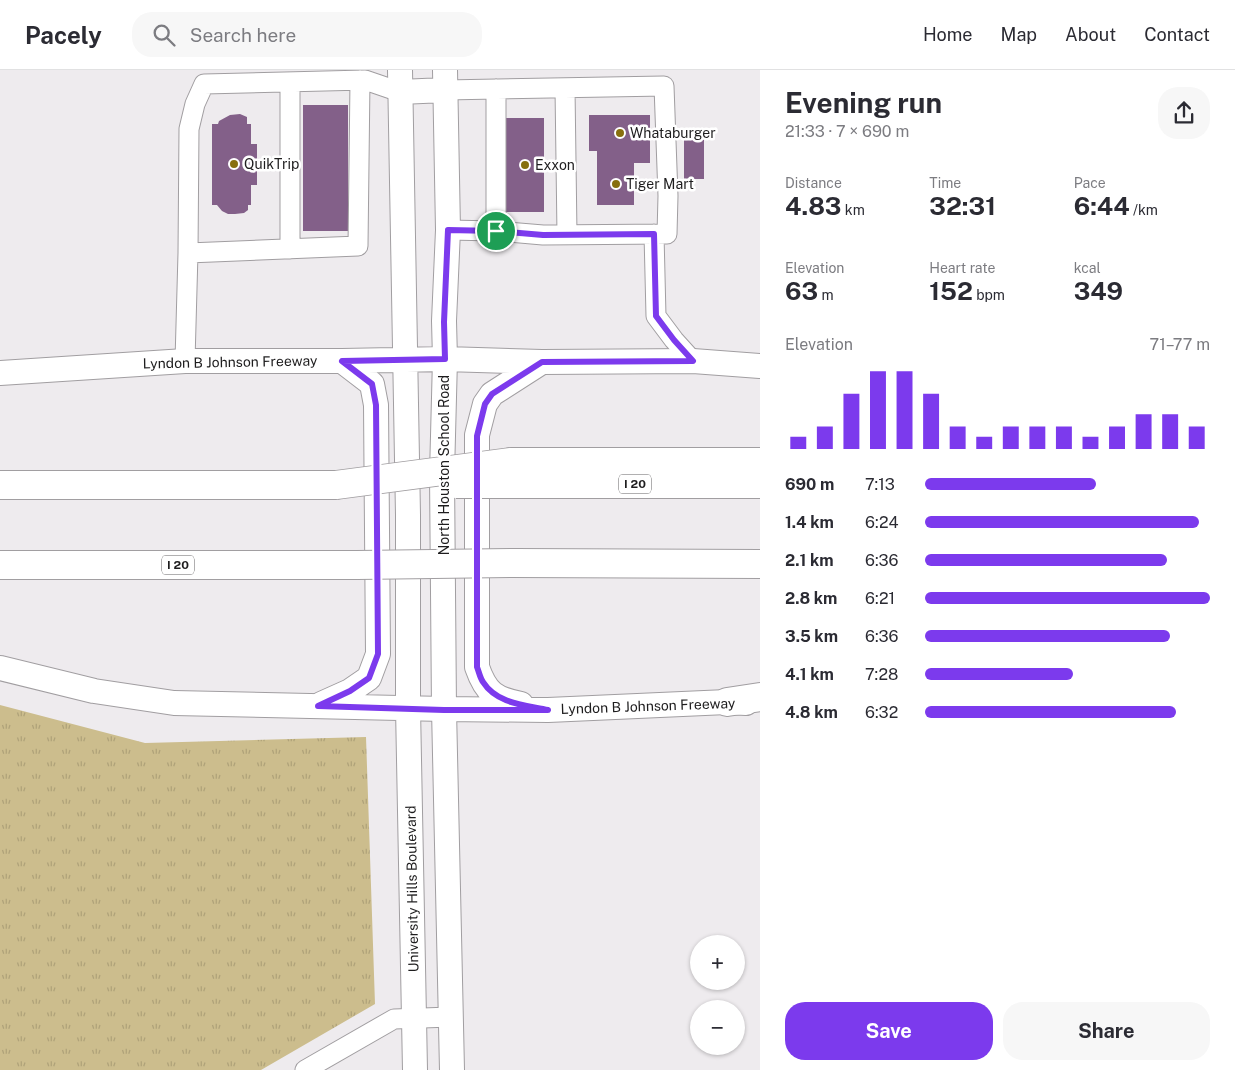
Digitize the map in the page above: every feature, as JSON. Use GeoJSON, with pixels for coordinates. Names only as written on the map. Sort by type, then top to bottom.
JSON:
{"type":"FeatureCollection","features":[{"type":"Feature","properties":{"kind":"highway"},"geometry":{"type":"LineString","coordinates":[[510,473],[760,462]]}},
{"type":"Feature","properties":{"kind":"highway","name":"I 20"},"geometry":{"type":"LineString","coordinates":[[0,485],[336,485],[510,473],[760,484]]}},
{"type":"Feature","properties":{"kind":"highway"},"geometry":{"type":"LineString","coordinates":[[0,581],[291,564]]}},
{"type":"Feature","properties":{"kind":"highway","name":"I 20"},"geometry":{"type":"LineString","coordinates":[[0,565],[760,564]]}},
{"type":"Feature","properties":{"kind":"highway"},"geometry":{"type":"LineString","coordinates":[[727,702],[760,698]]}},
{"type":"Feature","properties":{"kind":"main road"},"geometry":{"type":"LineString","coordinates":[[408,708],[408,515],[400,81],[445,80]]}},
{"type":"Feature","properties":{"kind":"main road","name":"North Houston School Road"},"geometry":{"type":"LineString","coordinates":[[444,710],[442,474],[444,322],[448,230],[445,80]]}},
{"type":"Feature","properties":{"kind":"main road","name":"Lyndon B Johnson Freeway"},"geometry":{"type":"LineString","coordinates":[[0,373],[185,361],[445,359],[542,362],[693,361],[760,366]]}},
{"type":"Feature","properties":{"kind":"main road"},"geometry":{"type":"LineString","coordinates":[[318,706],[350,691],[369,678],[378,654],[376,405],[372,384],[342,361]]}},
{"type":"Feature","properties":{"kind":"main road"},"geometry":{"type":"LineString","coordinates":[[542,362],[492,394],[485,404],[477,436],[477,667],[482,681],[492,693],[506,701],[548,710]]}},
{"type":"Feature","properties":{"kind":"main road","name":"Lyndon B Johnson Freeway"},"geometry":{"type":"LineString","coordinates":[[0,668],[94,691],[174,703],[444,710],[548,710],[727,702],[760,704]]}},
{"type":"Feature","properties":{"kind":"main road","name":"University Hills Boulevard"},"geometry":{"type":"LineString","coordinates":[[408,708],[415,1070]]}},
{"type":"Feature","properties":{"kind":"main road"},"geometry":{"type":"LineString","coordinates":[[444,710],[452,1070]]}},
{"type":"Feature","properties":{"kind":"street"},"geometry":{"type":"LineString","coordinates":[[185,361],[189,129],[195,104],[204,84],[360,80],[400,81]]}},
{"type":"Feature","properties":{"kind":"street"},"geometry":{"type":"LineString","coordinates":[[188,253],[358,246],[360,80]]}},
{"type":"Feature","properties":{"kind":"street"},"geometry":{"type":"LineString","coordinates":[[445,80],[496,89],[664,86],[668,196],[667,234],[543,235],[496,231],[448,230]]}},
{"type":"Feature","properties":{"kind":"street"},"geometry":{"type":"LineString","coordinates":[[290,82],[290,249]]}},
{"type":"Feature","properties":{"kind":"street"},"geometry":{"type":"LineString","coordinates":[[565,88],[567,235]]}},
{"type":"Feature","properties":{"kind":"street"},"geometry":{"type":"LineString","coordinates":[[496,89],[496,231]]}},
{"type":"Feature","properties":{"kind":"street"},"geometry":{"type":"LineString","coordinates":[[654,234],[656,316],[693,361]]}},
{"type":"Feature","properties":{"kind":"street"},"geometry":{"type":"LineString","coordinates":[[305,1070],[394,1019],[451,1017]]}},
{"type":"Feature","properties":{"kind":"green space"},"geometry":{"type":"Polygon","coordinates":[[[0,705],[145,743],[366,737],[375,1004],[261,1070],[0,1070],[0,705]]]}},
{"type":"Feature","properties":{"kind":"building","name":"QuikTrip"},"geometry":{"type":"Polygon","coordinates":[[[303,105],[348,105],[348,231],[303,231],[303,105]]]}},
{"type":"Feature","properties":{"kind":"building","name":"QuikTrip"},"geometry":{"type":"Polygon","coordinates":[[[240,114],[247,117],[247,124],[251,124],[251,144],[257,144],[257,185],[251,185],[251,205],[248,205],[248,210],[244,213],[228,214],[217,205],[212,205],[212,124],[218,124],[219,121],[230,115],[240,114]]]}},
{"type":"Feature","properties":{"kind":"building"},"geometry":{"type":"Polygon","coordinates":[[[589,115],[650,115],[650,163],[634,163],[634,205],[597,205],[597,151],[589,151],[589,115]]]}},
{"type":"Feature","properties":{"kind":"building","name":"Exxon"},"geometry":{"type":"Polygon","coordinates":[[[506,118],[544,118],[544,212],[506,212],[506,118]]]}},
{"type":"Feature","properties":{"kind":"building"},"geometry":{"type":"Polygon","coordinates":[[[684,134],[704,134],[704,179],[684,179],[684,134]]]}},
{"type":"Feature","properties":{"kind":"place","name":"Whataburger"},"geometry":{"type":"Point","coordinates":[620,133]}},
{"type":"Feature","properties":{"kind":"place","name":"QuikTrip"},"geometry":{"type":"Point","coordinates":[234,164]}},
{"type":"Feature","properties":{"kind":"place","name":"Exxon"},"geometry":{"type":"Point","coordinates":[525,165]}},
{"type":"Feature","properties":{"kind":"place","name":"Tiger Mart"},"geometry":{"type":"Point","coordinates":[616,184]}},
{"type":"Feature","properties":{"kind":"route"},"geometry":{"type":"LineString","coordinates":[[448,230],[496,231],[543,235],[654,234],[656,316],[693,361],[542,362],[501,387],[492,394],[485,404],[477,436],[477,667],[482,681],[492,693],[506,701],[548,710],[444,710],[318,706],[350,691],[369,678],[378,654],[376,405],[372,384],[342,361],[445,359],[444,322],[448,230]]}}]}
